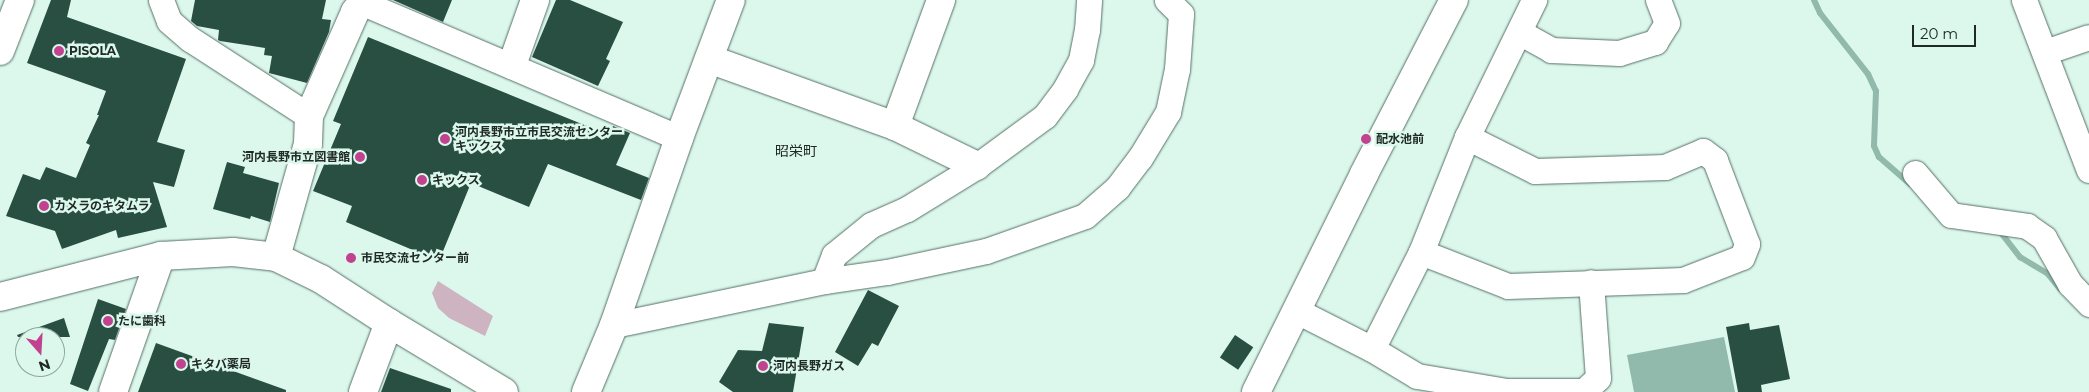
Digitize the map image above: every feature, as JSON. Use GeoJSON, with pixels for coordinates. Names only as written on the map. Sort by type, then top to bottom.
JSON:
{"type":"FeatureCollection","features":[{"type":"Feature","properties":{"kind":"main road"},"geometry":{"type":"LineString","coordinates":[[0,52],[20,0]]}},
{"type":"Feature","properties":{"kind":"main road"},"geometry":{"type":"LineString","coordinates":[[512,65],[534,0]]}},
{"type":"Feature","properties":{"kind":"main road"},"geometry":{"type":"LineString","coordinates":[[586,392],[614,325],[679,138],[731,0]]}},
{"type":"Feature","properties":{"kind":"main road"},"geometry":{"type":"LineString","coordinates":[[895,126],[941,0]]}},
{"type":"Feature","properties":{"kind":"main road"},"geometry":{"type":"LineString","coordinates":[[1256,392],[1364,174],[1454,0]]}},
{"type":"Feature","properties":{"kind":"main road"},"geometry":{"type":"LineString","coordinates":[[276,257],[308,144],[309,116],[355,12],[363,1]]}},
{"type":"Feature","properties":{"kind":"main road"},"geometry":{"type":"LineString","coordinates":[[709,59],[895,126],[977,166]]}},
{"type":"Feature","properties":{"kind":"main road"},"geometry":{"type":"LineString","coordinates":[[0,297],[161,256],[233,252],[276,257],[321,278],[389,323],[504,392]]}},
{"type":"Feature","properties":{"kind":"main road"},"geometry":{"type":"LineString","coordinates":[[113,392],[161,256]]}},
{"type":"Feature","properties":{"kind":"main road"},"geometry":{"type":"LineString","coordinates":[[363,392],[389,323]]}},
{"type":"Feature","properties":{"kind":"street"},"geometry":{"type":"LineString","coordinates":[[161,0],[170,21],[190,39],[309,116]]}},
{"type":"Feature","properties":{"kind":"street"},"geometry":{"type":"LineString","coordinates":[[824,281],[834,255],[871,225],[907,209],[977,166],[1045,116],[1065,89],[1081,60],[1087,30],[1089,0]]}},
{"type":"Feature","properties":{"kind":"street"},"geometry":{"type":"LineString","coordinates":[[614,325],[824,281],[886,272],[986,250],[1085,216],[1117,188],[1140,158],[1168,112],[1177,69],[1181,14],[1167,0]]}},
{"type":"Feature","properties":{"kind":"street"},"geometry":{"type":"LineString","coordinates":[[1372,349],[1421,252],[1467,137],[1534,0]]}},
{"type":"Feature","properties":{"kind":"street"},"geometry":{"type":"LineString","coordinates":[[1519,32],[1551,50],[1620,53],[1655,42],[1667,22],[1658,0]]}},
{"type":"Feature","properties":{"kind":"street"},"geometry":{"type":"LineString","coordinates":[[2024,0],[2046,52],[2089,170]]}},
{"type":"Feature","properties":{"kind":"street"},"geometry":{"type":"LineString","coordinates":[[363,1],[679,138]]}},
{"type":"Feature","properties":{"kind":"street"},"geometry":{"type":"LineString","coordinates":[[2046,52],[2089,37]]}},
{"type":"Feature","properties":{"kind":"street"},"geometry":{"type":"LineString","coordinates":[[1421,252],[1508,286],[1683,280],[1742,257],[1747,244],[1715,160],[1703,151],[1665,167],[1535,171],[1467,137]]}},
{"type":"Feature","properties":{"kind":"street"},"geometry":{"type":"LineString","coordinates":[[1915,174],[1951,215],[2027,226],[2044,238],[2070,284],[2089,304]]}},
{"type":"Feature","properties":{"kind":"street"},"geometry":{"type":"LineString","coordinates":[[1297,310],[1372,349],[1417,376],[1507,392],[1584,391],[1598,378],[1591,282]]}},
{"type":"Feature","properties":{"kind":"shaded area"},"geometry":{"type":"Polygon","coordinates":[[[438,281],[493,316],[485,336],[449,318],[438,308],[432,293],[438,281]]]}},
{"type":"Feature","properties":{"kind":"shaded area"},"geometry":{"type":"Polygon","coordinates":[[[1724,337],[1735,392],[1634,392],[1627,355],[1724,337]]]}},
{"type":"Feature","properties":{"kind":"building"},"geometry":{"type":"Polygon","coordinates":[[[51,0],[71,0],[67,17],[186,59],[157,142],[185,150],[174,187],[153,182],[167,227],[118,238],[116,230],[62,249],[55,231],[6,216],[23,174],[40,180],[46,167],[76,178],[90,145],[86,143],[99,115],[97,115],[106,91],[27,63],[51,0]]]}},
{"type":"Feature","properties":{"kind":"building"},"geometry":{"type":"Polygon","coordinates":[[[195,0],[326,0],[322,19],[331,20],[329,32],[307,83],[269,73],[272,56],[264,55],[265,48],[220,41],[218,40],[219,30],[197,26],[191,21],[195,0]]]}},
{"type":"Feature","properties":{"kind":"building"},"geometry":{"type":"Polygon","coordinates":[[[393,0],[452,0],[443,22],[393,0]]]}},
{"type":"Feature","properties":{"kind":"building"},"geometry":{"type":"Polygon","coordinates":[[[556,0],[570,0],[623,22],[606,59],[610,61],[598,86],[532,57],[556,0]]]}},
{"type":"Feature","properties":{"kind":"building"},"geometry":{"type":"Polygon","coordinates":[[[368,37],[609,135],[613,126],[630,133],[616,165],[649,178],[641,200],[548,164],[529,207],[471,183],[439,261],[346,222],[352,206],[313,191],[341,124],[333,121],[368,37]]]}},
{"type":"Feature","properties":{"kind":"building"},"geometry":{"type":"Polygon","coordinates":[[[227,162],[245,167],[243,173],[279,183],[270,222],[251,216],[250,219],[213,209],[227,162]]]}},
{"type":"Feature","properties":{"kind":"building"},"geometry":{"type":"Polygon","coordinates":[[[868,290],[899,306],[878,346],[872,343],[858,366],[835,352],[868,290]]]}},
{"type":"Feature","properties":{"kind":"building"},"geometry":{"type":"Polygon","coordinates":[[[98,299],[126,309],[115,340],[109,339],[88,391],[70,384],[98,299]]]}},
{"type":"Feature","properties":{"kind":"building"},"geometry":{"type":"Polygon","coordinates":[[[64,318],[70,337],[65,337],[65,327],[39,327],[64,318]]]}},
{"type":"Feature","properties":{"kind":"building","name":"河内長野ガス"},"geometry":{"type":"Polygon","coordinates":[[[769,323],[804,327],[793,392],[733,392],[719,382],[738,350],[762,351],[769,323]]]}},
{"type":"Feature","properties":{"kind":"building"},"geometry":{"type":"Polygon","coordinates":[[[1749,323],[1750,330],[1779,325],[1790,379],[1761,385],[1762,392],[1738,392],[1726,327],[1749,323]]]}},
{"type":"Feature","properties":{"kind":"building"},"geometry":{"type":"Polygon","coordinates":[[[1235,335],[1253,347],[1238,370],[1220,357],[1235,335]]]}},
{"type":"Feature","properties":{"kind":"building","name":"キタバ薬局"},"geometry":{"type":"Polygon","coordinates":[[[156,343],[286,390],[286,392],[138,392],[156,343]]]}},
{"type":"Feature","properties":{"kind":"building"},"geometry":{"type":"Polygon","coordinates":[[[390,368],[451,389],[451,392],[381,392],[390,368]]]}},
{"type":"Feature","properties":{"kind":"waterway"},"geometry":{"type":"LineString","coordinates":[[1814,0],[1820,13],[1868,74],[1876,91],[1874,146],[1879,157],[1910,184]]}},
{"type":"Feature","properties":{"kind":"waterway"},"geometry":{"type":"LineString","coordinates":[[1998,229],[2020,257],[2048,274],[2060,289]]}},
{"type":"Feature","properties":{"kind":"place","name":"PISOLA"},"geometry":{"type":"Point","coordinates":[59,51]}},
{"type":"Feature","properties":{"kind":"place","name":"河内長野市立市民交流センター キックス"},"geometry":{"type":"Point","coordinates":[445,139]}},
{"type":"Feature","properties":{"kind":"place","name":"配水池前"},"geometry":{"type":"Point","coordinates":[1366,139]}},
{"type":"Feature","properties":{"kind":"place","name":"河内長野市立図書館"},"geometry":{"type":"Point","coordinates":[360,157]}},
{"type":"Feature","properties":{"kind":"place","name":"キックス"},"geometry":{"type":"Point","coordinates":[422,180]}},
{"type":"Feature","properties":{"kind":"place","name":"カメラのキタムラ"},"geometry":{"type":"Point","coordinates":[44,206]}},
{"type":"Feature","properties":{"kind":"place","name":"市民交流センター前"},"geometry":{"type":"Point","coordinates":[351,258]}},
{"type":"Feature","properties":{"kind":"place","name":"たに歯科"},"geometry":{"type":"Point","coordinates":[108,321]}},
{"type":"Feature","properties":{"kind":"place","name":"キタバ薬局"},"geometry":{"type":"Point","coordinates":[181,364]}},
{"type":"Feature","properties":{"kind":"place","name":"河内長野ガス"},"geometry":{"type":"Point","coordinates":[763,366]}},
{"type":"Feature","properties":{"kind":"district","name":"昭栄町"},"geometry":{"type":"Point","coordinates":[796,151]}}]}
